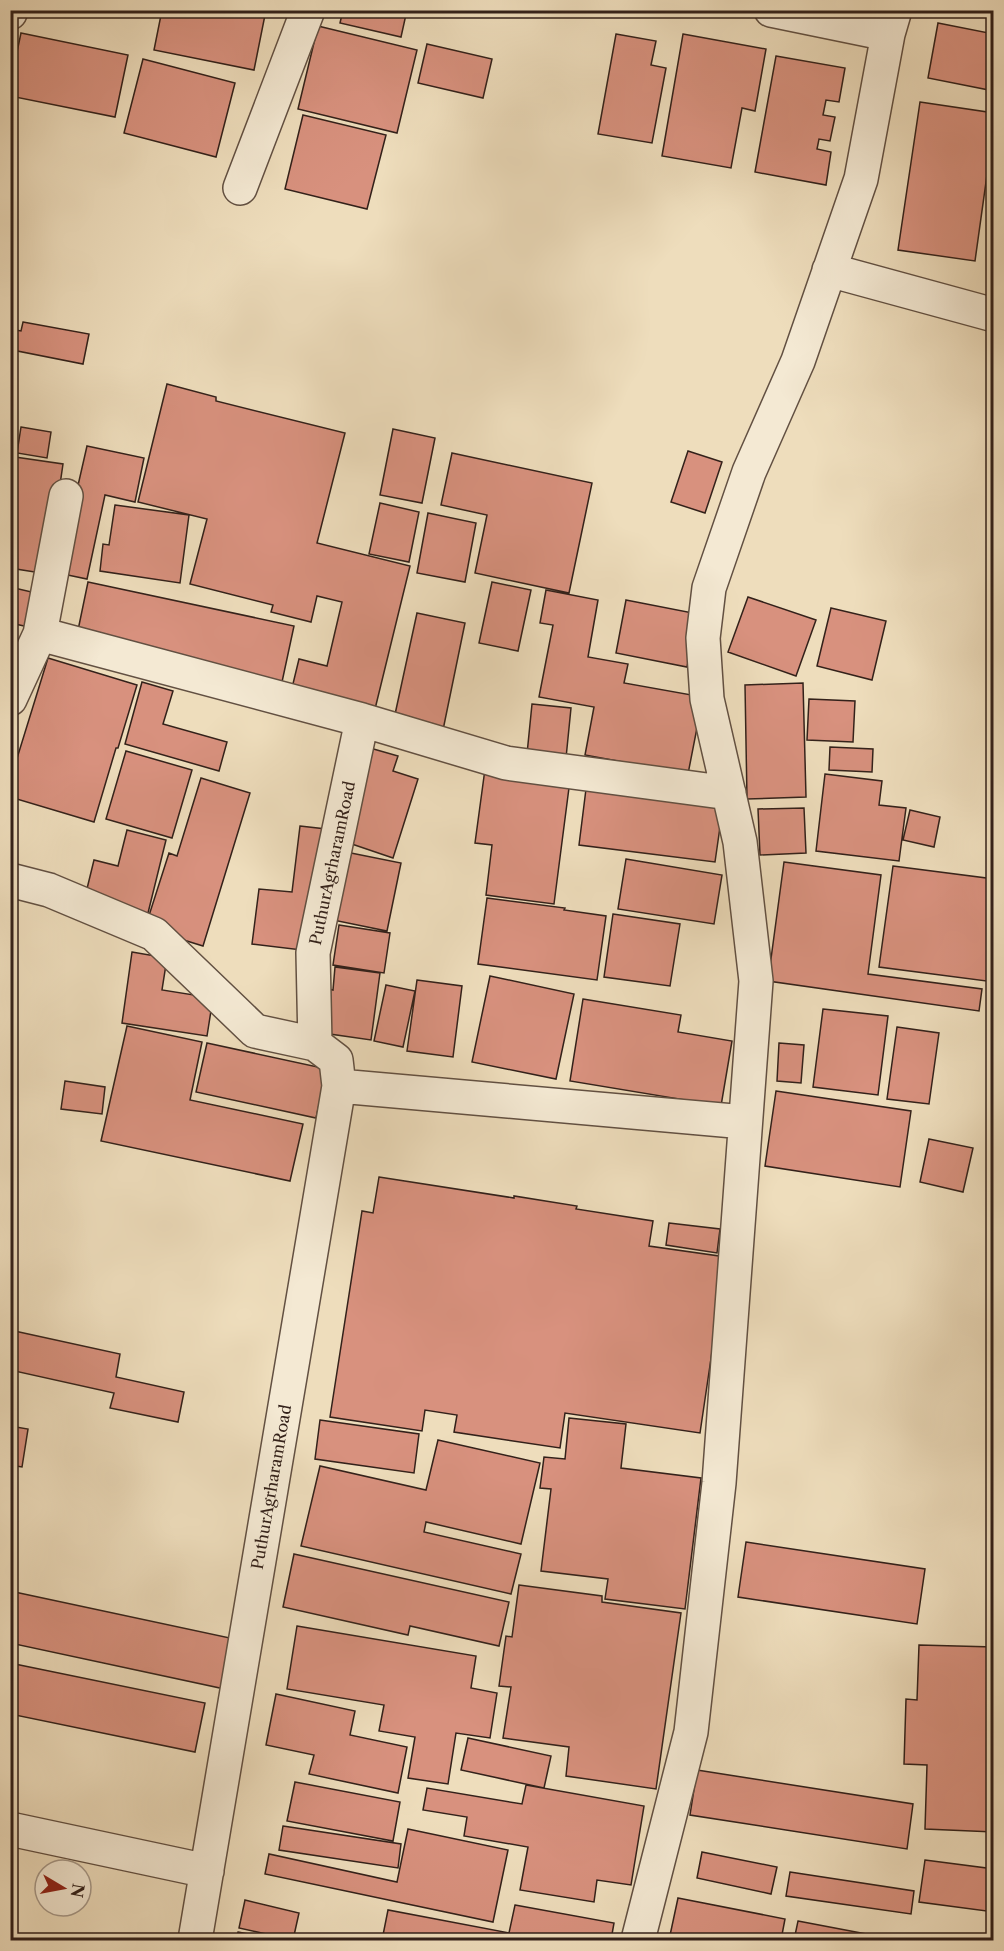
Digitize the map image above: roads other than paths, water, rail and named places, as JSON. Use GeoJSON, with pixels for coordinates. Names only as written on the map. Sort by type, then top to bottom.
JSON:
{"type":"FeatureCollection","features":[{"type":"Feature","properties":{"kind":"street"},"geometry":{"type":"LineString","coordinates":[[240,188],[308,10]]}},
{"type":"Feature","properties":{"kind":"street"},"geometry":{"type":"LineString","coordinates":[[638,1941],[692,1731],[719,1483],[756,981],[740,842],[707,699],[703,638],[709,588],[749,472],[798,361],[861,179],[891,22],[771,10]]}},
{"type":"Feature","properties":{"kind":"street"},"geometry":{"type":"LineString","coordinates":[[829,270],[993,315]]}},
{"type":"Feature","properties":{"kind":"street"},"geometry":{"type":"LineString","coordinates":[[10,699],[40,634],[66,496]]}},
{"type":"Feature","properties":{"kind":"street"},"geometry":{"type":"LineString","coordinates":[[40,634],[362,720],[506,762],[729,793]]}},
{"type":"Feature","properties":{"kind":"street","name":"PuthurAgrharamRoad"},"geometry":{"type":"LineString","coordinates":[[195,1941],[339,1086],[336,1060],[315,1044],[314,953],[362,720]]}},
{"type":"Feature","properties":{"kind":"street"},"geometry":{"type":"LineString","coordinates":[[10,880],[49,890],[154,934],[255,1032],[315,1044]]}},
{"type":"Feature","properties":{"kind":"street"},"geometry":{"type":"LineString","coordinates":[[339,1086],[745,1122]]}},
{"type":"Feature","properties":{"kind":"street"},"geometry":{"type":"LineString","coordinates":[[10,1829],[207,1870]]}}]}
